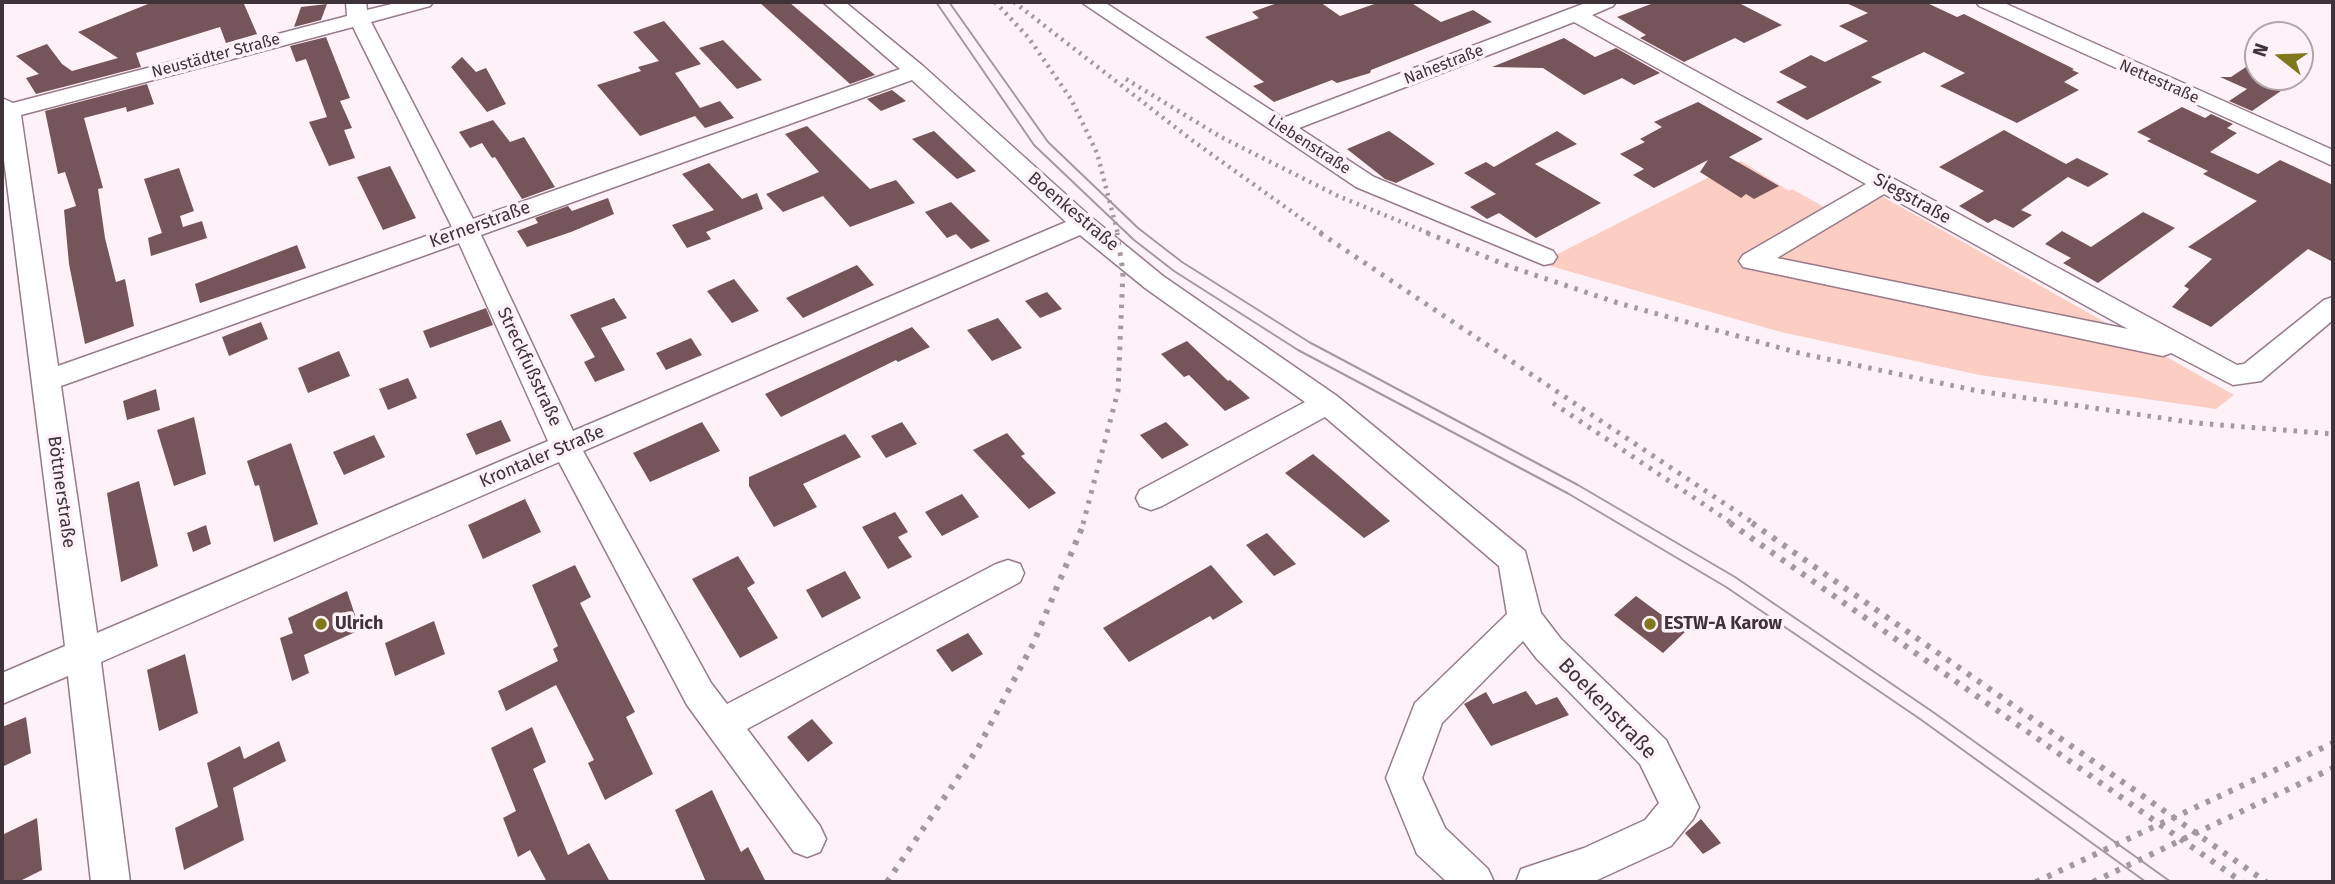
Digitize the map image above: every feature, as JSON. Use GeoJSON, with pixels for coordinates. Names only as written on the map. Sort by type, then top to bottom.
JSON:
{"type":"FeatureCollection","features":[{"type":"Feature","properties":{"kind":"street","name":"Neustädter Straße"},"geometry":{"type":"LineString","coordinates":[[5,108],[357,10],[423,2]]}},
{"type":"Feature","properties":{"kind":"street","name":"Boenkestraße"},"geometry":{"type":"LineString","coordinates":[[833,2],[915,71],[1083,224],[1154,282],[1327,403],[1514,560]]}},
{"type":"Feature","properties":{"kind":"street","name":"Nahestraße"},"geometry":{"type":"LineString","coordinates":[[1281,127],[1606,2]]}},
{"type":"Feature","properties":{"kind":"street","name":"Nettestraße"},"geometry":{"type":"LineString","coordinates":[[1986,2],[2333,159]]}},
{"type":"Feature","properties":{"kind":"street","name":"Liebenstraße"},"geometry":{"type":"LineString","coordinates":[[1098,3],[1365,182],[1544,257]]}},
{"type":"Feature","properties":{"kind":"street","name":"Streckfußstraße"},"geometry":{"type":"LineString","coordinates":[[357,10],[466,230],[566,447],[699,694],[807,839]]}},
{"type":"Feature","properties":{"kind":"street","name":"Siegstraße"},"geometry":{"type":"LineString","coordinates":[[1575,14],[2233,375],[2251,374],[2333,306]]}},
{"type":"Feature","properties":{"kind":"street","name":"Kernerstraße"},"geometry":{"type":"LineString","coordinates":[[46,380],[915,71]]}},
{"type":"Feature","properties":{"kind":"street","name":"Böttnerstraße"},"geometry":{"type":"LineString","coordinates":[[5,108],[46,380],[83,653],[110,882]]}},
{"type":"Feature","properties":{"kind":"street"},"geometry":{"type":"LineString","coordinates":[[1883,184],[1752,261],[2192,352]]}},
{"type":"Feature","properties":{"kind":"street","name":"Krontaler Straße"},"geometry":{"type":"LineString","coordinates":[[2,689],[1083,224]]}},
{"type":"Feature","properties":{"kind":"street"},"geometry":{"type":"LineString","coordinates":[[1151,498],[1327,403]]}},
{"type":"Feature","properties":{"kind":"street","name":"Boekenstraße"},"geometry":{"type":"LineString","coordinates":[[1514,560],[1525,618],[1549,649],[1653,752],[1680,807],[1658,833],[1589,865],[1535,882]]}},
{"type":"Feature","properties":{"kind":"street"},"geometry":{"type":"LineString","coordinates":[[721,725],[1008,573]]}},
{"type":"Feature","properties":{"kind":"street"},"geometry":{"type":"LineString","coordinates":[[1474,882],[1432,841],[1404,778],[1427,713],[1525,618]]}},
{"type":"Feature","properties":{"kind":"shaded area"},"geometry":{"type":"Polygon","coordinates":[[[1741,161],[1789,191],[1792,189],[1824,207],[1862,185],[2234,395],[2216,409],[1980,375],[1781,332],[1540,263],[1741,161]]]}},
{"type":"Feature","properties":{"kind":"building"},"geometry":{"type":"Polygon","coordinates":[[[153,2],[244,4],[257,34],[226,43],[220,27],[136,53],[141,67],[36,94],[26,78],[39,74],[16,56],[47,44],[62,64],[72,71],[118,58],[78,32],[153,2]]]}},
{"type":"Feature","properties":{"kind":"building"},"geometry":{"type":"Polygon","coordinates":[[[759,2],[789,2],[875,75],[850,84],[759,2]]]}},
{"type":"Feature","properties":{"kind":"building"},"geometry":{"type":"Polygon","coordinates":[[[1280,2],[1320,2],[1340,16],[1380,2],[1410,2],[1441,22],[1473,10],[1492,22],[1371,70],[1370,73],[1337,83],[1332,80],[1274,102],[1253,86],[1264,82],[1205,37],[1259,18],[1252,12],[1280,2]]]}},
{"type":"Feature","properties":{"kind":"building"},"geometry":{"type":"Polygon","coordinates":[[[1656,2],[1737,2],[1782,25],[1744,43],[1735,38],[1684,62],[1640,38],[1646,35],[1617,17],[1656,2]]]}},
{"type":"Feature","properties":{"kind":"building"},"geometry":{"type":"Polygon","coordinates":[[[1844,2],[1925,2],[1957,17],[1964,14],[2074,69],[2072,70],[2079,73],[2064,82],[2079,90],[2017,123],[1940,86],[1965,73],[1924,52],[1871,77],[1882,82],[1807,120],[1776,102],[1807,87],[1779,72],[1811,55],[1825,62],[1868,41],[1839,26],[1868,13],[1844,2]]]}},
{"type":"Feature","properties":{"kind":"building"},"geometry":{"type":"Polygon","coordinates":[[[327,4],[321,20],[294,27],[301,7],[327,4]]]}},
{"type":"Feature","properties":{"kind":"building"},"geometry":{"type":"Polygon","coordinates":[[[664,21],[701,64],[675,73],[700,108],[720,101],[734,118],[705,128],[695,116],[640,136],[597,85],[641,71],[638,67],[659,61],[633,32],[664,21]]]}},
{"type":"Feature","properties":{"kind":"building"},"geometry":{"type":"Polygon","coordinates":[[[326,37],[350,98],[340,101],[352,128],[344,130],[355,158],[329,166],[309,122],[327,117],[306,59],[296,62],[290,46],[326,37]]]}},
{"type":"Feature","properties":{"kind":"building"},"geometry":{"type":"Polygon","coordinates":[[[1564,38],[1595,57],[1616,48],[1660,73],[1634,85],[1622,78],[1584,95],[1543,68],[1492,67],[1564,38]]]}},
{"type":"Feature","properties":{"kind":"building"},"geometry":{"type":"Polygon","coordinates":[[[723,40],[762,80],[737,89],[699,48],[723,40]]]}},
{"type":"Feature","properties":{"kind":"building"},"geometry":{"type":"Polygon","coordinates":[[[462,57],[476,72],[486,68],[506,104],[487,112],[451,67],[462,57]]]}},
{"type":"Feature","properties":{"kind":"building"},"geometry":{"type":"Polygon","coordinates":[[[2244,68],[2244,88],[2220,77],[2231,77],[2244,68]]]}},
{"type":"Feature","properties":{"kind":"building"},"geometry":{"type":"Polygon","coordinates":[[[147,84],[154,104],[127,112],[126,107],[84,118],[103,188],[98,189],[105,238],[116,282],[125,279],[134,326],[85,344],[69,264],[64,210],[76,206],[65,172],[58,174],[45,111],[147,84]]]}},
{"type":"Feature","properties":{"kind":"building"},"geometry":{"type":"Polygon","coordinates":[[[892,90],[906,101],[881,111],[867,99],[892,90]]]}},
{"type":"Feature","properties":{"kind":"building"},"geometry":{"type":"Polygon","coordinates":[[[2244,91],[2281,91],[2252,111],[2229,101],[2244,91]]]}},
{"type":"Feature","properties":{"kind":"building"},"geometry":{"type":"Polygon","coordinates":[[[1698,102],[1763,139],[1729,157],[1779,186],[1754,199],[1746,194],[1741,198],[1700,172],[1708,160],[1654,188],[1633,175],[1644,169],[1620,154],[1645,142],[1640,139],[1662,127],[1654,122],[1698,102]]]}},
{"type":"Feature","properties":{"kind":"building"},"geometry":{"type":"Polygon","coordinates":[[[2182,107],[2205,118],[2211,114],[2233,124],[2227,128],[2237,133],[2210,152],[2258,174],[2280,160],[2333,185],[2333,262],[2308,249],[2211,327],[2172,307],[2189,289],[2184,286],[2212,259],[2188,247],[2257,201],[2203,174],[2208,171],[2147,141],[2151,139],[2137,132],[2182,107]]]}},
{"type":"Feature","properties":{"kind":"building"},"geometry":{"type":"Polygon","coordinates":[[[493,120],[510,142],[524,137],[555,187],[522,199],[495,157],[492,158],[482,143],[470,148],[459,132],[493,120]]]}},
{"type":"Feature","properties":{"kind":"building"},"geometry":{"type":"Polygon","coordinates":[[[807,126],[870,189],[896,180],[915,203],[850,227],[823,196],[783,212],[766,194],[819,172],[785,134],[807,126]]]}},
{"type":"Feature","properties":{"kind":"building"},"geometry":{"type":"Polygon","coordinates":[[[2004,130],[2066,164],[2077,158],[2109,174],[2088,187],[2068,177],[2021,210],[2032,215],[2013,228],[1995,219],[1988,223],[1959,206],[1984,191],[1939,167],[2004,130]]]}},
{"type":"Feature","properties":{"kind":"building"},"geometry":{"type":"Polygon","coordinates":[[[934,131],[976,171],[957,179],[912,139],[934,131]]]}},
{"type":"Feature","properties":{"kind":"building"},"geometry":{"type":"Polygon","coordinates":[[[1389,131],[1435,164],[1396,183],[1385,179],[1347,149],[1389,131]]]}},
{"type":"Feature","properties":{"kind":"building"},"geometry":{"type":"Polygon","coordinates":[[[1557,131],[1577,144],[1535,164],[1601,203],[1536,238],[1499,213],[1487,219],[1470,207],[1496,194],[1464,173],[1486,162],[1494,167],[1557,131]]]}},
{"type":"Feature","properties":{"kind":"building"},"geometry":{"type":"Polygon","coordinates":[[[709,163],[742,199],[757,193],[763,209],[706,232],[711,239],[687,248],[672,225],[714,210],[682,174],[709,163]]]}},
{"type":"Feature","properties":{"kind":"building"},"geometry":{"type":"Polygon","coordinates":[[[390,166],[416,218],[383,230],[357,177],[390,166]]]}},
{"type":"Feature","properties":{"kind":"building"},"geometry":{"type":"Polygon","coordinates":[[[179,168],[194,211],[180,216],[183,227],[202,221],[207,238],[151,256],[148,238],[162,233],[144,179],[179,168]]]}},
{"type":"Feature","properties":{"kind":"building"},"geometry":{"type":"Polygon","coordinates":[[[608,198],[614,214],[571,232],[527,247],[517,231],[538,223],[535,218],[568,206],[572,211],[608,198]]]}},
{"type":"Feature","properties":{"kind":"building"},"geometry":{"type":"Polygon","coordinates":[[[951,202],[990,241],[971,249],[956,234],[947,238],[925,212],[951,202]]]}},
{"type":"Feature","properties":{"kind":"building"},"geometry":{"type":"Polygon","coordinates":[[[2143,212],[2175,228],[2098,283],[2063,263],[2071,258],[2045,244],[2062,231],[2091,247],[2143,212]]]}},
{"type":"Feature","properties":{"kind":"building"},"geometry":{"type":"Polygon","coordinates":[[[297,245],[306,268],[200,303],[195,284],[297,245]]]}},
{"type":"Feature","properties":{"kind":"building"},"geometry":{"type":"Polygon","coordinates":[[[857,265],[874,285],[803,318],[786,298],[857,265]]]}},
{"type":"Feature","properties":{"kind":"building"},"geometry":{"type":"Polygon","coordinates":[[[734,279],[759,311],[732,323],[707,291],[734,279]]]}},
{"type":"Feature","properties":{"kind":"building"},"geometry":{"type":"Polygon","coordinates":[[[1047,292],[1062,309],[1040,318],[1025,301],[1047,292]]]}},
{"type":"Feature","properties":{"kind":"building"},"geometry":{"type":"Polygon","coordinates":[[[614,298],[627,318],[601,328],[625,370],[595,382],[584,362],[595,357],[570,315],[614,298]]]}},
{"type":"Feature","properties":{"kind":"building"},"geometry":{"type":"Polygon","coordinates":[[[486,308],[493,325],[430,348],[423,331],[486,308]]]}},
{"type":"Feature","properties":{"kind":"building"},"geometry":{"type":"Polygon","coordinates":[[[998,318],[1022,348],[992,361],[967,330],[998,318]]]}},
{"type":"Feature","properties":{"kind":"building"},"geometry":{"type":"Polygon","coordinates":[[[261,322],[268,339],[229,356],[222,337],[261,322]]]}},
{"type":"Feature","properties":{"kind":"building"},"geometry":{"type":"Polygon","coordinates":[[[912,327],[930,347],[898,362],[896,360],[781,417],[765,394],[912,327]]]}},
{"type":"Feature","properties":{"kind":"building"},"geometry":{"type":"Polygon","coordinates":[[[691,338],[702,355],[666,370],[656,353],[691,338]]]}},
{"type":"Feature","properties":{"kind":"building"},"geometry":{"type":"Polygon","coordinates":[[[1187,341],[1228,381],[1250,398],[1225,411],[1189,375],[1184,377],[1161,354],[1187,341]]]}},
{"type":"Feature","properties":{"kind":"building"},"geometry":{"type":"Polygon","coordinates":[[[339,351],[350,376],[308,393],[298,368],[339,351]]]}},
{"type":"Feature","properties":{"kind":"building"},"geometry":{"type":"Polygon","coordinates":[[[408,378],[417,398],[388,410],[379,389],[408,378]]]}},
{"type":"Feature","properties":{"kind":"building"},"geometry":{"type":"Polygon","coordinates":[[[156,389],[160,410],[127,420],[123,401],[156,389]]]}},
{"type":"Feature","properties":{"kind":"building"},"geometry":{"type":"Polygon","coordinates":[[[194,417],[206,474],[174,486],[157,430],[194,417]]]}},
{"type":"Feature","properties":{"kind":"building"},"geometry":{"type":"Polygon","coordinates":[[[501,420],[511,441],[476,455],[466,434],[501,420]]]}},
{"type":"Feature","properties":{"kind":"building"},"geometry":{"type":"Polygon","coordinates":[[[702,422],[720,451],[650,482],[633,453],[702,422]]]}},
{"type":"Feature","properties":{"kind":"building"},"geometry":{"type":"Polygon","coordinates":[[[902,422],[917,444],[886,458],[871,436],[902,422]]]}},
{"type":"Feature","properties":{"kind":"building"},"geometry":{"type":"Polygon","coordinates":[[[1166,422],[1189,445],[1162,459],[1140,435],[1166,422]]]}},
{"type":"Feature","properties":{"kind":"building"},"geometry":{"type":"Polygon","coordinates":[[[1007,433],[1025,454],[1021,456],[1056,493],[1029,509],[973,450],[1007,433]]]}},
{"type":"Feature","properties":{"kind":"building"},"geometry":{"type":"Polygon","coordinates":[[[845,434],[861,457],[803,484],[817,507],[774,527],[749,486],[749,477],[845,434]]]}},
{"type":"Feature","properties":{"kind":"building"},"geometry":{"type":"Polygon","coordinates":[[[374,435],[385,457],[344,475],[333,452],[374,435]]]}},
{"type":"Feature","properties":{"kind":"building"},"geometry":{"type":"Polygon","coordinates":[[[291,443],[318,524],[274,542],[259,485],[255,486],[247,461],[291,443]]]}},
{"type":"Feature","properties":{"kind":"building"},"geometry":{"type":"Polygon","coordinates":[[[1313,454],[1390,521],[1364,538],[1285,473],[1313,454]]]}},
{"type":"Feature","properties":{"kind":"building"},"geometry":{"type":"Polygon","coordinates":[[[139,481],[158,566],[121,582],[107,493],[139,481]]]}},
{"type":"Feature","properties":{"kind":"building"},"geometry":{"type":"Polygon","coordinates":[[[962,494],[979,517],[942,536],[925,512],[962,494]]]}},
{"type":"Feature","properties":{"kind":"building"},"geometry":{"type":"Polygon","coordinates":[[[525,499],[541,532],[483,559],[468,525],[525,499]]]}},
{"type":"Feature","properties":{"kind":"building"},"geometry":{"type":"Polygon","coordinates":[[[895,512],[908,532],[898,537],[912,557],[888,569],[862,527],[895,512]]]}},
{"type":"Feature","properties":{"kind":"building"},"geometry":{"type":"Polygon","coordinates":[[[206,525],[211,544],[193,552],[187,533],[206,525]]]}},
{"type":"Feature","properties":{"kind":"building"},"geometry":{"type":"Polygon","coordinates":[[[1267,533],[1296,564],[1274,576],[1246,545],[1267,533]]]}},
{"type":"Feature","properties":{"kind":"building"},"geometry":{"type":"Polygon","coordinates":[[[738,556],[755,583],[747,588],[778,638],[740,658],[692,579],[738,556]]]}},
{"type":"Feature","properties":{"kind":"building"},"geometry":{"type":"Polygon","coordinates":[[[575,565],[591,597],[580,603],[635,712],[626,717],[653,774],[605,800],[588,763],[594,760],[556,685],[506,711],[498,691],[558,661],[553,649],[558,646],[532,585],[575,565]]]}},
{"type":"Feature","properties":{"kind":"building"},"geometry":{"type":"Polygon","coordinates":[[[1211,565],[1243,602],[1213,620],[1210,616],[1129,662],[1103,628],[1211,565]]]}},
{"type":"Feature","properties":{"kind":"building"},"geometry":{"type":"Polygon","coordinates":[[[845,571],[861,598],[822,618],[806,590],[845,571]]]}},
{"type":"Feature","properties":{"kind":"building"},"geometry":{"type":"Polygon","coordinates":[[[347,591],[360,630],[304,655],[309,673],[292,681],[280,638],[293,633],[288,618],[347,591]]]}},
{"type":"Feature","properties":{"kind":"building","name":"ESTW-A Karow"},"geometry":{"type":"Polygon","coordinates":[[[1636,596],[1685,632],[1663,653],[1614,615],[1636,596]]]}},
{"type":"Feature","properties":{"kind":"building"},"geometry":{"type":"Polygon","coordinates":[[[434,621],[445,654],[395,676],[385,643],[434,621]]]}},
{"type":"Feature","properties":{"kind":"building"},"geometry":{"type":"Polygon","coordinates":[[[968,633],[983,654],[952,672],[936,650],[968,633]]]}},
{"type":"Feature","properties":{"kind":"building"},"geometry":{"type":"Polygon","coordinates":[[[185,654],[198,713],[159,731],[147,670],[185,654]]]}},
{"type":"Feature","properties":{"kind":"building"},"geometry":{"type":"Polygon","coordinates":[[[1526,691],[1536,705],[1557,697],[1569,715],[1491,746],[1464,704],[1486,692],[1493,704],[1526,691]]]}},
{"type":"Feature","properties":{"kind":"building"},"geometry":{"type":"Polygon","coordinates":[[[26,717],[31,753],[2,767],[2,727],[26,717]]]}},
{"type":"Feature","properties":{"kind":"building"},"geometry":{"type":"Polygon","coordinates":[[[812,719],[833,743],[808,762],[787,737],[812,719]]]}},
{"type":"Feature","properties":{"kind":"building"},"geometry":{"type":"Polygon","coordinates":[[[532,727],[546,762],[533,769],[568,855],[589,843],[610,882],[547,882],[530,850],[518,857],[503,818],[516,811],[491,748],[532,727]]]}},
{"type":"Feature","properties":{"kind":"building"},"geometry":{"type":"Polygon","coordinates":[[[279,741],[286,761],[233,788],[244,840],[184,870],[175,828],[218,807],[207,763],[240,746],[244,759],[279,741]]]}},
{"type":"Feature","properties":{"kind":"building"},"geometry":{"type":"Polygon","coordinates":[[[712,790],[741,852],[748,847],[766,882],[706,882],[675,810],[712,790]]]}},
{"type":"Feature","properties":{"kind":"building"},"geometry":{"type":"Polygon","coordinates":[[[37,818],[42,870],[18,882],[2,882],[2,835],[37,818]]]}},
{"type":"Feature","properties":{"kind":"building"},"geometry":{"type":"Polygon","coordinates":[[[1701,819],[1721,843],[1703,854],[1685,833],[1701,819]]]}},
{"type":"Feature","properties":{"kind":"tram line"},"geometry":{"type":"LineString","coordinates":[[936,2],[1034,145],[1134,240],[1174,271],[1298,350],[1569,494],[1726,587],[1920,719],[2146,882]]}},
{"type":"Feature","properties":{"kind":"tram line"},"geometry":{"type":"LineString","coordinates":[[949,2],[1048,142],[1138,228],[1182,262],[1309,342],[1578,485],[1735,577],[1933,712],[2171,882]]}},
{"type":"Feature","properties":{"kind":"railway"},"geometry":{"type":"LineString","coordinates":[[995,2],[1028,37],[1071,99],[1097,153],[1118,234]]}},
{"type":"Feature","properties":{"kind":"railway"},"geometry":{"type":"LineString","coordinates":[[1014,2],[1193,141],[1323,234]]}},
{"type":"Feature","properties":{"kind":"railway"},"geometry":{"type":"LineString","coordinates":[[1126,79],[1221,137],[1338,196],[1431,234]]}},
{"type":"Feature","properties":{"kind":"railway"},"geometry":{"type":"LineString","coordinates":[[1083,524],[1118,391],[1123,272],[1117,233]]}},
{"type":"Feature","properties":{"kind":"railway"},"geometry":{"type":"LineString","coordinates":[[1320,233],[1755,524]]}},
{"type":"Feature","properties":{"kind":"railway"},"geometry":{"type":"LineString","coordinates":[[1427,233],[1511,267],[1618,303],[1799,353],[1978,391],[2196,423],[2333,434]]}},
{"type":"Feature","properties":{"kind":"railway"},"geometry":{"type":"LineString","coordinates":[[1553,403],[1733,524]]}},
{"type":"Feature","properties":{"kind":"railway"},"geometry":{"type":"LineString","coordinates":[[887,882],[978,748],[1033,644],[1084,523]]}},
{"type":"Feature","properties":{"kind":"railway"},"geometry":{"type":"LineString","coordinates":[[1730,523],[2160,824]]}},
{"type":"Feature","properties":{"kind":"railway"},"geometry":{"type":"LineString","coordinates":[[1752,523],[2174,818]]}},
{"type":"Feature","properties":{"kind":"railway"},"geometry":{"type":"LineString","coordinates":[[2174,818],[2333,743]]}},
{"type":"Feature","properties":{"kind":"railway"},"geometry":{"type":"LineString","coordinates":[[2196,833],[2333,768]]}},
{"type":"Feature","properties":{"kind":"railway"},"geometry":{"type":"LineString","coordinates":[[2160,824],[2174,818]]}},
{"type":"Feature","properties":{"kind":"railway"},"geometry":{"type":"LineString","coordinates":[[2174,818],[2196,833]]}},
{"type":"Feature","properties":{"kind":"railway"},"geometry":{"type":"LineString","coordinates":[[2036,882],[2160,824]]}},
{"type":"Feature","properties":{"kind":"railway"},"geometry":{"type":"LineString","coordinates":[[2160,824],[2182,840]]}},
{"type":"Feature","properties":{"kind":"railway"},"geometry":{"type":"LineString","coordinates":[[2182,840],[2196,833]]}},
{"type":"Feature","properties":{"kind":"railway"},"geometry":{"type":"LineString","coordinates":[[2196,833],[2266,882]]}},
{"type":"Feature","properties":{"kind":"railway"},"geometry":{"type":"LineString","coordinates":[[2093,882],[2182,840]]}},
{"type":"Feature","properties":{"kind":"railway"},"geometry":{"type":"LineString","coordinates":[[2182,840],[2242,882]]}},
{"type":"Feature","properties":{"kind":"place","name":"Ulrich"},"geometry":{"type":"Point","coordinates":[321,624]}},
{"type":"Feature","properties":{"kind":"place","name":"ESTW-A Karow"},"geometry":{"type":"Point","coordinates":[1650,624]}}]}
